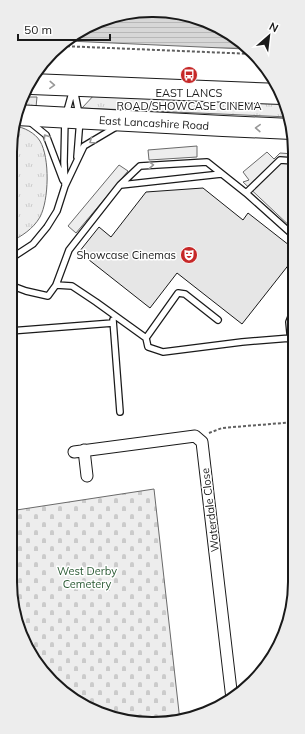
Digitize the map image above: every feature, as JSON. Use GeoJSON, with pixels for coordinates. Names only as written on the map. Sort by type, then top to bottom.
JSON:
{"type":"FeatureCollection","features":[{"type":"Feature","properties":{"kind":"highway"},"geometry":{"type":"LineString","coordinates":[[36,84],[274,94]]}},
{"type":"Feature","properties":{"kind":"highway","name":"East Lancashire Road"},"geometry":{"type":"LineString","coordinates":[[23,115],[286,129]]}},
{"type":"Feature","properties":{"kind":"street"},"geometry":{"type":"LineString","coordinates":[[87,476],[79,451],[195,436],[202,442]]}},
{"type":"Feature","properties":{"kind":"street","name":"Waterdale Close"},"geometry":{"type":"LineString","coordinates":[[202,442],[231,692]]}},
{"type":"Feature","properties":{"kind":"lane"},"geometry":{"type":"LineString","coordinates":[[74,86],[73,118],[76,162]]}},
{"type":"Feature","properties":{"kind":"lane"},"geometry":{"type":"LineString","coordinates":[[65,186],[64,162],[73,118],[74,86]]}},
{"type":"Feature","properties":{"kind":"lane"},"geometry":{"type":"LineString","coordinates":[[22,118],[32,123],[46,135],[65,186]]}},
{"type":"Feature","properties":{"kind":"lane"},"geometry":{"type":"LineString","coordinates":[[17,254],[33,244],[47,227],[57,211],[65,186],[84,146],[125,121]]}},
{"type":"Feature","properties":{"kind":"lane"},"geometry":{"type":"LineString","coordinates":[[246,193],[280,160],[288,160]]}},
{"type":"Feature","properties":{"kind":"lane"},"geometry":{"type":"LineString","coordinates":[[17,288],[48,296],[56,285],[69,250],[120,186],[140,166],[207,162],[246,193],[288,231]]}},
{"type":"Feature","properties":{"kind":"lane"},"geometry":{"type":"LineString","coordinates":[[120,186],[221,174]]}},
{"type":"Feature","properties":{"kind":"lane"},"geometry":{"type":"LineString","coordinates":[[56,285],[72,286],[146,338],[148,347],[163,352],[242,342],[288,338]]}},
{"type":"Feature","properties":{"kind":"lane"},"geometry":{"type":"LineString","coordinates":[[146,338],[178,293],[185,294],[218,320]]}},
{"type":"Feature","properties":{"kind":"lane"},"geometry":{"type":"LineString","coordinates":[[112,314],[120,412]]}},
{"type":"Feature","properties":{"kind":"lane"},"geometry":{"type":"LineString","coordinates":[[17,330],[113,323]]}},
{"type":"Feature","properties":{"kind":"path"},"geometry":{"type":"LineString","coordinates":[[69,46],[244,54]]}},
{"type":"Feature","properties":{"kind":"path"},"geometry":{"type":"LineString","coordinates":[[202,442],[209,432],[222,428],[288,423]]}},
{"type":"Feature","properties":{"kind":"green space"},"geometry":{"type":"Polygon","coordinates":[[[96,93],[278,101],[283,117],[82,108],[96,93]]]}},
{"type":"Feature","properties":{"kind":"green space"},"geometry":{"type":"Polygon","coordinates":[[[29,97],[37,97],[36,107],[25,106],[29,97]]]}},
{"type":"Feature","properties":{"kind":"green space"},"geometry":{"type":"Polygon","coordinates":[[[20,127],[35,135],[40,141],[47,168],[47,190],[40,217],[27,232],[17,238],[17,144],[20,127]]]}},
{"type":"Feature","properties":{"kind":"green space","name":"West Derby Cemetery"},"geometry":{"type":"Polygon","coordinates":[[[154,489],[179,714],[161,717],[144,717],[109,710],[85,699],[70,689],[51,671],[40,657],[27,633],[20,608],[17,590],[17,510],[154,489]]]}},
{"type":"Feature","properties":{"kind":"shaded area"},"geometry":{"type":"Polygon","coordinates":[[[152,17],[170,18],[196,24],[228,40],[239,49],[75,41],[101,27],[135,18],[152,17]]]}},
{"type":"Feature","properties":{"kind":"shaded area"},"geometry":{"type":"Polygon","coordinates":[[[197,146],[197,157],[149,160],[148,150],[197,146]]]}},
{"type":"Feature","properties":{"kind":"shaded area"},"geometry":{"type":"Polygon","coordinates":[[[267,152],[274,159],[280,153],[288,154],[288,224],[243,182],[249,180],[243,172],[267,152]]]}},
{"type":"Feature","properties":{"kind":"shaded area"},"geometry":{"type":"Polygon","coordinates":[[[119,165],[128,171],[76,233],[68,226],[119,165]]]}},
{"type":"Feature","properties":{"kind":"building","name":"Showcase Cinemas"},"geometry":{"type":"Polygon","coordinates":[[[203,188],[243,220],[248,213],[288,244],[288,266],[242,324],[177,273],[150,308],[79,252],[99,227],[111,237],[146,192],[203,188]]]}},
{"type":"Feature","properties":{"kind":"place","name":"EAST LANCS ROAD/SHOWCASE CINEMA"},"geometry":{"type":"Point","coordinates":[189,75]}},
{"type":"Feature","properties":{"kind":"place","name":"Showcase Cinemas"},"geometry":{"type":"Point","coordinates":[189,255]}}]}
